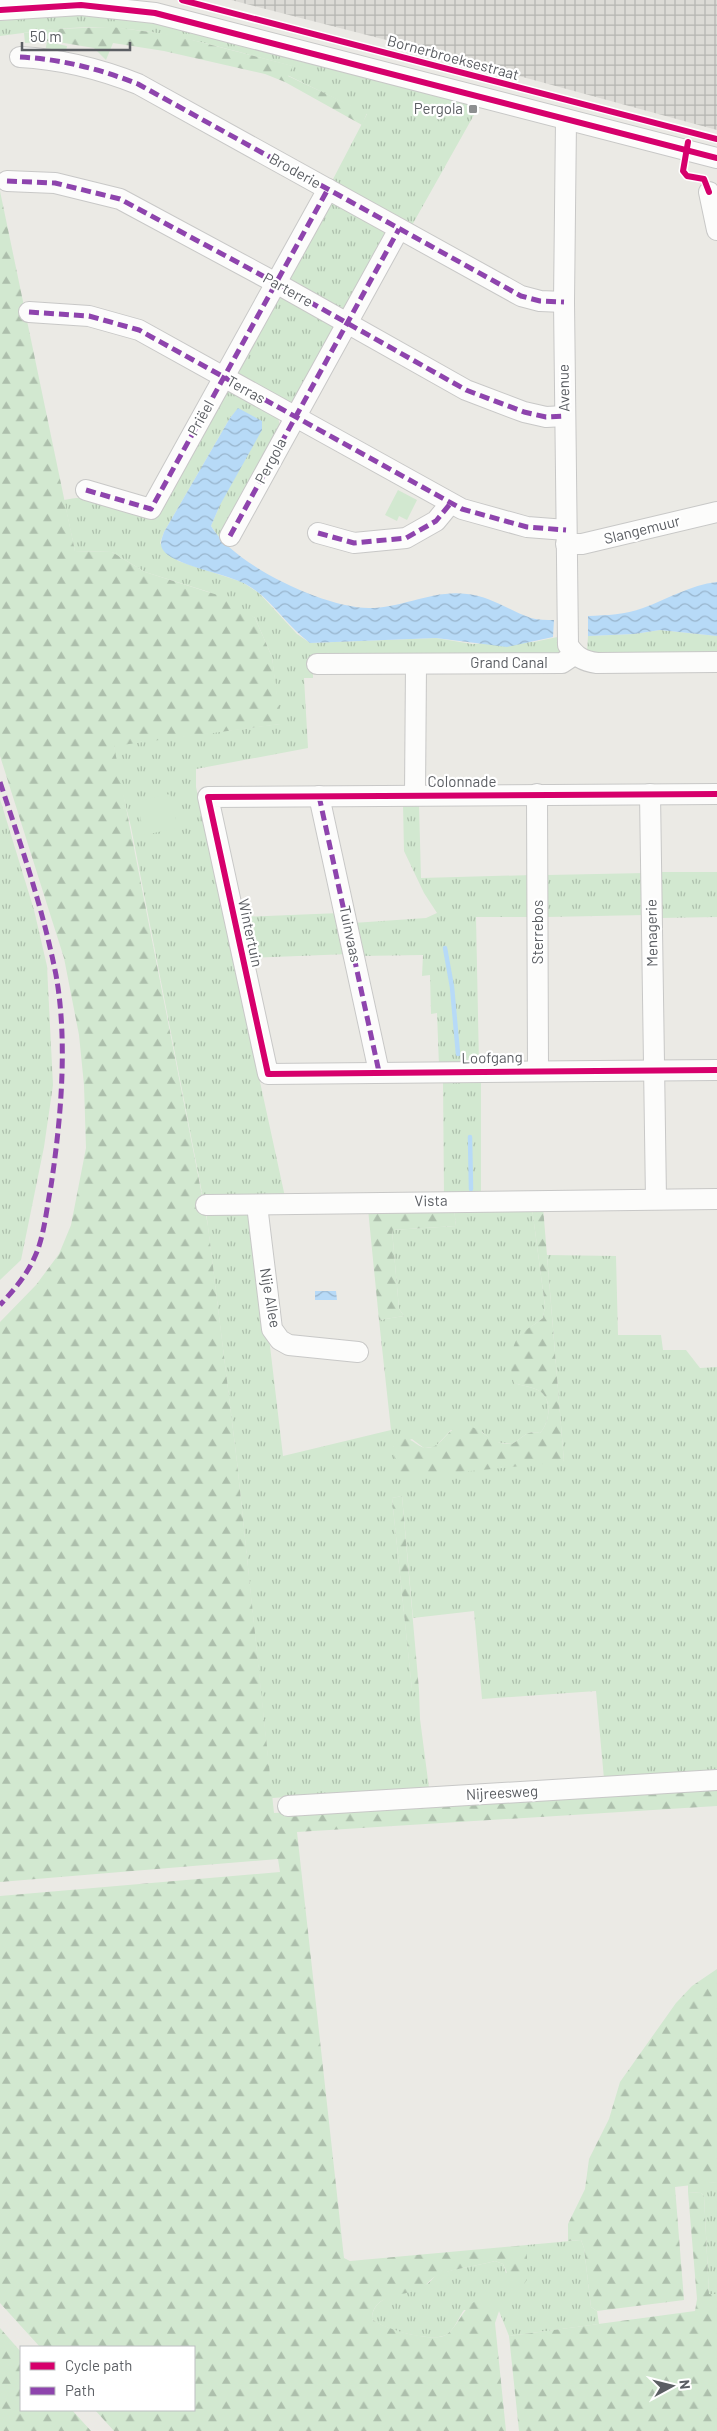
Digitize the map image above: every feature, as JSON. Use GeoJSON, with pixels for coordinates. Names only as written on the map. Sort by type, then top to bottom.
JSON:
{"type":"FeatureCollection","features":[{"type":"Feature","properties":{"kind":"street","name":"Bornerbroeksestraat"},"geometry":{"type":"LineString","coordinates":[[0,10],[81,6],[155,13],[717,158]]}},
{"type":"Feature","properties":{"kind":"street","name":"Broderie"},"geometry":{"type":"LineString","coordinates":[[20,57],[50,60],[105,71],[138,84],[521,296],[540,301],[564,302]]}},
{"type":"Feature","properties":{"kind":"street","name":"Avenue"},"geometry":{"type":"LineString","coordinates":[[566,120],[564,302],[566,537],[568,645],[574,655]]}},
{"type":"Feature","properties":{"kind":"street","name":"Parterre"},"geometry":{"type":"LineString","coordinates":[[6,181],[55,183],[120,199],[276,283],[466,390],[524,412],[546,417],[565,416]]}},
{"type":"Feature","properties":{"kind":"street","name":"Priëel"},"geometry":{"type":"LineString","coordinates":[[86,490],[150,509],[328,189]]}},
{"type":"Feature","properties":{"kind":"street"},"geometry":{"type":"LineString","coordinates":[[709,192],[717,230]]}},
{"type":"Feature","properties":{"kind":"street","name":"Pergola"},"geometry":{"type":"LineString","coordinates":[[230,536],[399,229]]}},
{"type":"Feature","properties":{"kind":"street","name":"Terras"},"geometry":{"type":"LineString","coordinates":[[29,312],[89,316],[140,330],[450,504],[479,515],[566,537]]}},
{"type":"Feature","properties":{"kind":"street"},"geometry":{"type":"LineString","coordinates":[[318,533],[354,543],[406,538],[436,521],[450,504]]}},
{"type":"Feature","properties":{"kind":"street","name":"Slangemuur"},"geometry":{"type":"LineString","coordinates":[[566,537],[582,544],[717,512]]}},
{"type":"Feature","properties":{"kind":"street"},"geometry":{"type":"LineString","coordinates":[[574,655],[583,661],[597,663],[717,662]]}},
{"type":"Feature","properties":{"kind":"street","name":"Grand Canal"},"geometry":{"type":"LineString","coordinates":[[317,664],[562,663],[574,655]]}},
{"type":"Feature","properties":{"kind":"street"},"geometry":{"type":"LineString","coordinates":[[415,795],[416,664]]}},
{"type":"Feature","properties":{"kind":"street","name":"Sterrebos"},"geometry":{"type":"LineString","coordinates":[[537,794],[538,1070]]}},
{"type":"Feature","properties":{"kind":"street","name":"Menagerie"},"geometry":{"type":"LineString","coordinates":[[650,794],[655,1072]]}},
{"type":"Feature","properties":{"kind":"street","name":"Colonnade"},"geometry":{"type":"LineString","coordinates":[[208,797],[717,794]]}},
{"type":"Feature","properties":{"kind":"street","name":"Tuinvaas"},"geometry":{"type":"LineString","coordinates":[[319,796],[379,1072]]}},
{"type":"Feature","properties":{"kind":"street","name":"Wintertuin"},"geometry":{"type":"LineString","coordinates":[[208,797],[268,1074]]}},
{"type":"Feature","properties":{"kind":"street","name":"Loofgang"},"geometry":{"type":"LineString","coordinates":[[268,1074],[538,1070],[655,1072],[717,1070]]}},
{"type":"Feature","properties":{"kind":"street"},"geometry":{"type":"LineString","coordinates":[[655,1072],[656,1199]]}},
{"type":"Feature","properties":{"kind":"street","name":"Vista"},"geometry":{"type":"LineString","coordinates":[[206,1205],[717,1199]]}},
{"type":"Feature","properties":{"kind":"street","name":"Nije Allee"},"geometry":{"type":"LineString","coordinates":[[257,1205],[272,1329],[280,1340],[289,1345],[358,1352]]}},
{"type":"Feature","properties":{"kind":"street","name":"Nijreesweg"},"geometry":{"type":"LineString","coordinates":[[288,1806],[717,1780]]}},
{"type":"Feature","properties":{"kind":"shaded area"},"geometry":{"type":"Polygon","coordinates":[[[231,0],[717,0],[717,130],[402,44],[231,0]]]}},
{"type":"Feature","properties":{"kind":"green space"},"geometry":{"type":"Polygon","coordinates":[[[72,15],[137,17],[479,106],[411,227],[331,183],[367,114],[287,75],[292,66],[204,43],[137,30],[85,27],[0,36],[0,21],[72,15]]]}},
{"type":"Feature","properties":{"kind":"green space"},"geometry":{"type":"Polygon","coordinates":[[[112,27],[173,35],[293,66],[288,76],[367,113],[362,125],[285,82],[265,74],[164,51],[113,43],[106,60],[94,48],[52,41],[25,43],[24,33],[54,29],[112,27]]]}},
{"type":"Feature","properties":{"kind":"green space"},"geometry":{"type":"Polygon","coordinates":[[[47,42],[67,46],[65,56],[45,52],[47,42]]]}},
{"type":"Feature","properties":{"kind":"green space"},"geometry":{"type":"Polygon","coordinates":[[[0,191],[75,551],[112,552],[145,572],[227,598],[255,618],[272,657],[281,724],[114,746],[208,1226],[237,1462],[274,1813],[717,1785],[717,1806],[297,1832],[344,2258],[350,2261],[527,2245],[527,2280],[524,2284],[512,2284],[503,2264],[495,2261],[459,2269],[436,2276],[420,2289],[383,2300],[373,2311],[372,2319],[386,2327],[408,2334],[440,2337],[446,2335],[452,2329],[474,2302],[481,2300],[489,2302],[499,2311],[495,2323],[506,2431],[114,2431],[96,2411],[195,2411],[195,2346],[39,2346],[0,2303],[0,1896],[280,1872],[278,1859],[0,1882],[0,1322],[36,1285],[59,1254],[71,1225],[86,1148],[84,1085],[79,1035],[64,958],[0,756],[0,191]]]}},
{"type":"Feature","properties":{"kind":"green space"},"geometry":{"type":"Polygon","coordinates":[[[335,200],[384,229],[386,235],[346,311],[289,284],[289,271],[326,203],[335,200]]]}},
{"type":"Feature","properties":{"kind":"green space"},"geometry":{"type":"Polygon","coordinates":[[[281,297],[333,326],[334,334],[294,405],[237,378],[235,369],[276,298],[281,297]]]}},
{"type":"Feature","properties":{"kind":"green space"},"geometry":{"type":"Polygon","coordinates":[[[230,391],[278,417],[281,431],[220,539],[211,526],[220,505],[238,409],[230,418],[164,532],[160,543],[178,561],[242,582],[259,593],[297,634],[310,643],[436,638],[472,644],[534,642],[562,636],[562,655],[313,659],[313,678],[304,678],[308,748],[196,769],[196,787],[285,1197],[203,1198],[131,827],[115,763],[114,745],[280,724],[272,657],[255,618],[209,592],[145,572],[112,552],[75,551],[64,500],[93,499],[126,512],[152,516],[225,392],[230,391]]]}},
{"type":"Feature","properties":{"kind":"green space"},"geometry":{"type":"Polygon","coordinates":[[[398,490],[417,500],[407,520],[399,516],[397,521],[385,515],[398,490]]]}},
{"type":"Feature","properties":{"kind":"green space"},"geometry":{"type":"Polygon","coordinates":[[[660,630],[717,636],[717,652],[587,652],[588,636],[634,634],[660,630]]]}},
{"type":"Feature","properties":{"kind":"green space"},"geometry":{"type":"Polygon","coordinates":[[[170,794],[178,828],[144,835],[137,801],[170,794]]]}},
{"type":"Feature","properties":{"kind":"green space"},"geometry":{"type":"Polygon","coordinates":[[[0,799],[34,910],[47,966],[53,1085],[44,1147],[21,1260],[0,1280],[0,799]]]}},
{"type":"Feature","properties":{"kind":"green space"},"geometry":{"type":"Polygon","coordinates":[[[403,804],[419,804],[421,878],[532,875],[533,917],[476,917],[479,1065],[439,1066],[437,1013],[431,1014],[430,975],[422,976],[423,955],[359,956],[353,923],[426,918],[437,913],[424,893],[404,851],[403,804]]]}},
{"type":"Feature","properties":{"kind":"green space"},"geometry":{"type":"Polygon","coordinates":[[[659,872],[717,872],[717,917],[660,918],[659,872]]]}},
{"type":"Feature","properties":{"kind":"green space"},"geometry":{"type":"Polygon","coordinates":[[[646,873],[646,915],[547,917],[547,875],[646,873]]]}},
{"type":"Feature","properties":{"kind":"green space"},"geometry":{"type":"Polygon","coordinates":[[[340,913],[349,954],[248,958],[239,917],[340,913]]]}},
{"type":"Feature","properties":{"kind":"green space"},"geometry":{"type":"Polygon","coordinates":[[[443,1080],[481,1080],[481,1195],[444,1195],[443,1080]]]}},
{"type":"Feature","properties":{"kind":"green space"},"geometry":{"type":"Polygon","coordinates":[[[543,1207],[564,1462],[397,1478],[393,1447],[404,1438],[428,1448],[438,1444],[455,1428],[467,1426],[479,1430],[497,1442],[512,1444],[528,1434],[540,1433],[546,1424],[548,1407],[545,1396],[535,1389],[514,1383],[511,1371],[511,1358],[516,1340],[522,1333],[543,1318],[545,1306],[532,1208],[543,1207]]]}},
{"type":"Feature","properties":{"kind":"green space"},"geometry":{"type":"Polygon","coordinates":[[[454,1208],[532,1208],[545,1306],[543,1318],[520,1335],[514,1383],[538,1390],[545,1396],[548,1407],[546,1424],[540,1433],[528,1434],[512,1444],[494,1442],[482,1432],[451,1430],[435,1447],[424,1448],[412,1439],[393,1447],[564,1462],[547,1255],[616,1256],[618,1335],[661,1335],[663,1350],[686,1350],[700,1368],[717,1367],[717,1772],[604,1779],[596,1691],[482,1699],[474,1611],[413,1618],[402,1496],[392,1498],[412,1689],[419,1690],[420,1719],[429,1788],[272,1798],[237,1462],[206,1211],[254,1211],[283,1456],[391,1430],[379,1320],[404,1316],[399,1309],[392,1230],[456,1226],[454,1208]]]}},
{"type":"Feature","properties":{"kind":"green space"},"geometry":{"type":"Polygon","coordinates":[[[454,1208],[456,1226],[392,1230],[399,1309],[404,1316],[379,1320],[368,1209],[454,1208]]]}},
{"type":"Feature","properties":{"kind":"green space"},"geometry":{"type":"Polygon","coordinates":[[[402,1496],[419,1690],[412,1690],[392,1498],[402,1496]]]}},
{"type":"Feature","properties":{"kind":"green space"},"geometry":{"type":"Polygon","coordinates":[[[717,1969],[717,2182],[675,2187],[684,2300],[597,2311],[591,2307],[584,2248],[581,2240],[568,2241],[568,2224],[585,2189],[589,2159],[609,2119],[620,2082],[676,2003],[692,1986],[717,1969]]]}},
{"type":"Feature","properties":{"kind":"green space"},"geometry":{"type":"Polygon","coordinates":[[[717,2182],[717,2294],[709,2294],[704,2196],[701,2193],[688,2192],[688,2184],[717,2182]]]}},
{"type":"Feature","properties":{"kind":"green space"},"geometry":{"type":"Polygon","coordinates":[[[688,2192],[701,2193],[704,2196],[709,2294],[717,2294],[717,2431],[519,2431],[509,2336],[695,2311],[697,2299],[688,2192]]]}},
{"type":"Feature","properties":{"kind":"green space"},"geometry":{"type":"Polygon","coordinates":[[[581,2240],[584,2248],[591,2307],[597,2311],[599,2324],[509,2336],[499,2311],[464,2310],[447,2335],[427,2337],[396,2331],[372,2319],[374,2310],[385,2299],[427,2284],[438,2274],[495,2261],[503,2264],[506,2273],[526,2258],[527,2245],[581,2240]]]}},
{"type":"Feature","properties":{"kind":"green space"},"geometry":{"type":"Polygon","coordinates":[[[0,2328],[20,2351],[20,2411],[73,2411],[91,2431],[0,2431],[0,2328]]]}},
{"type":"Feature","properties":{"kind":"water"},"geometry":{"type":"Polygon","coordinates":[[[238,408],[262,421],[262,430],[220,505],[211,526],[223,541],[239,555],[282,582],[329,601],[369,608],[394,605],[443,594],[475,595],[531,618],[554,620],[553,637],[507,647],[436,638],[310,643],[269,602],[251,587],[176,560],[168,555],[161,546],[164,532],[230,418],[238,408]]]}},
{"type":"Feature","properties":{"kind":"water"},"geometry":{"type":"Polygon","coordinates":[[[717,582],[717,636],[660,630],[634,634],[588,636],[588,616],[629,612],[688,589],[717,582]]]}},
{"type":"Feature","properties":{"kind":"water"},"geometry":{"type":"Polygon","coordinates":[[[315,1291],[336,1291],[337,1300],[315,1300],[315,1291]]]}},
{"type":"Feature","properties":{"kind":"waterway"},"geometry":{"type":"LineString","coordinates":[[445,948],[452,987],[458,1054]]}},
{"type":"Feature","properties":{"kind":"waterway"},"geometry":{"type":"LineString","coordinates":[[470,1137],[471,1189]]}},
{"type":"Feature","properties":{"kind":"marked path"},"geometry":{"type":"LineString","coordinates":[[20,57],[80,66],[138,84],[521,296],[540,301],[564,302]]}},
{"type":"Feature","properties":{"kind":"marked path"},"geometry":{"type":"LineString","coordinates":[[7,181],[55,183],[120,199],[276,283],[466,390],[524,412],[546,417],[565,416]]}},
{"type":"Feature","properties":{"kind":"marked path"},"geometry":{"type":"LineString","coordinates":[[86,490],[151,509],[328,189]]}},
{"type":"Feature","properties":{"kind":"marked path"},"geometry":{"type":"LineString","coordinates":[[230,536],[399,229]]}},
{"type":"Feature","properties":{"kind":"marked path"},"geometry":{"type":"LineString","coordinates":[[29,312],[89,316],[139,330],[462,509],[527,527],[566,530]]}},
{"type":"Feature","properties":{"kind":"marked path"},"geometry":{"type":"LineString","coordinates":[[318,533],[354,543],[406,538],[436,521],[450,504]]}},
{"type":"Feature","properties":{"kind":"marked path"},"geometry":{"type":"LineString","coordinates":[[0,782],[45,926],[56,975],[62,1027],[62,1080],[58,1134],[42,1234],[35,1257],[27,1272],[0,1305]]}},
{"type":"Feature","properties":{"kind":"marked path"},"geometry":{"type":"LineString","coordinates":[[319,796],[379,1072]]}},
{"type":"Feature","properties":{"kind":"cycle path"},"geometry":{"type":"LineString","coordinates":[[182,0],[717,139]]}},
{"type":"Feature","properties":{"kind":"cycle path"},"geometry":{"type":"LineString","coordinates":[[0,10],[81,5],[155,13],[717,158]]}},
{"type":"Feature","properties":{"kind":"cycle path"},"geometry":{"type":"LineString","coordinates":[[688,142],[683,171],[687,176],[704,179],[709,192]]}},
{"type":"Feature","properties":{"kind":"cycle path"},"geometry":{"type":"LineString","coordinates":[[717,794],[208,797],[268,1074],[717,1070]]}},
{"type":"Feature","properties":{"kind":"place","name":"Pergola"},"geometry":{"type":"Point","coordinates":[473,109]}}]}
